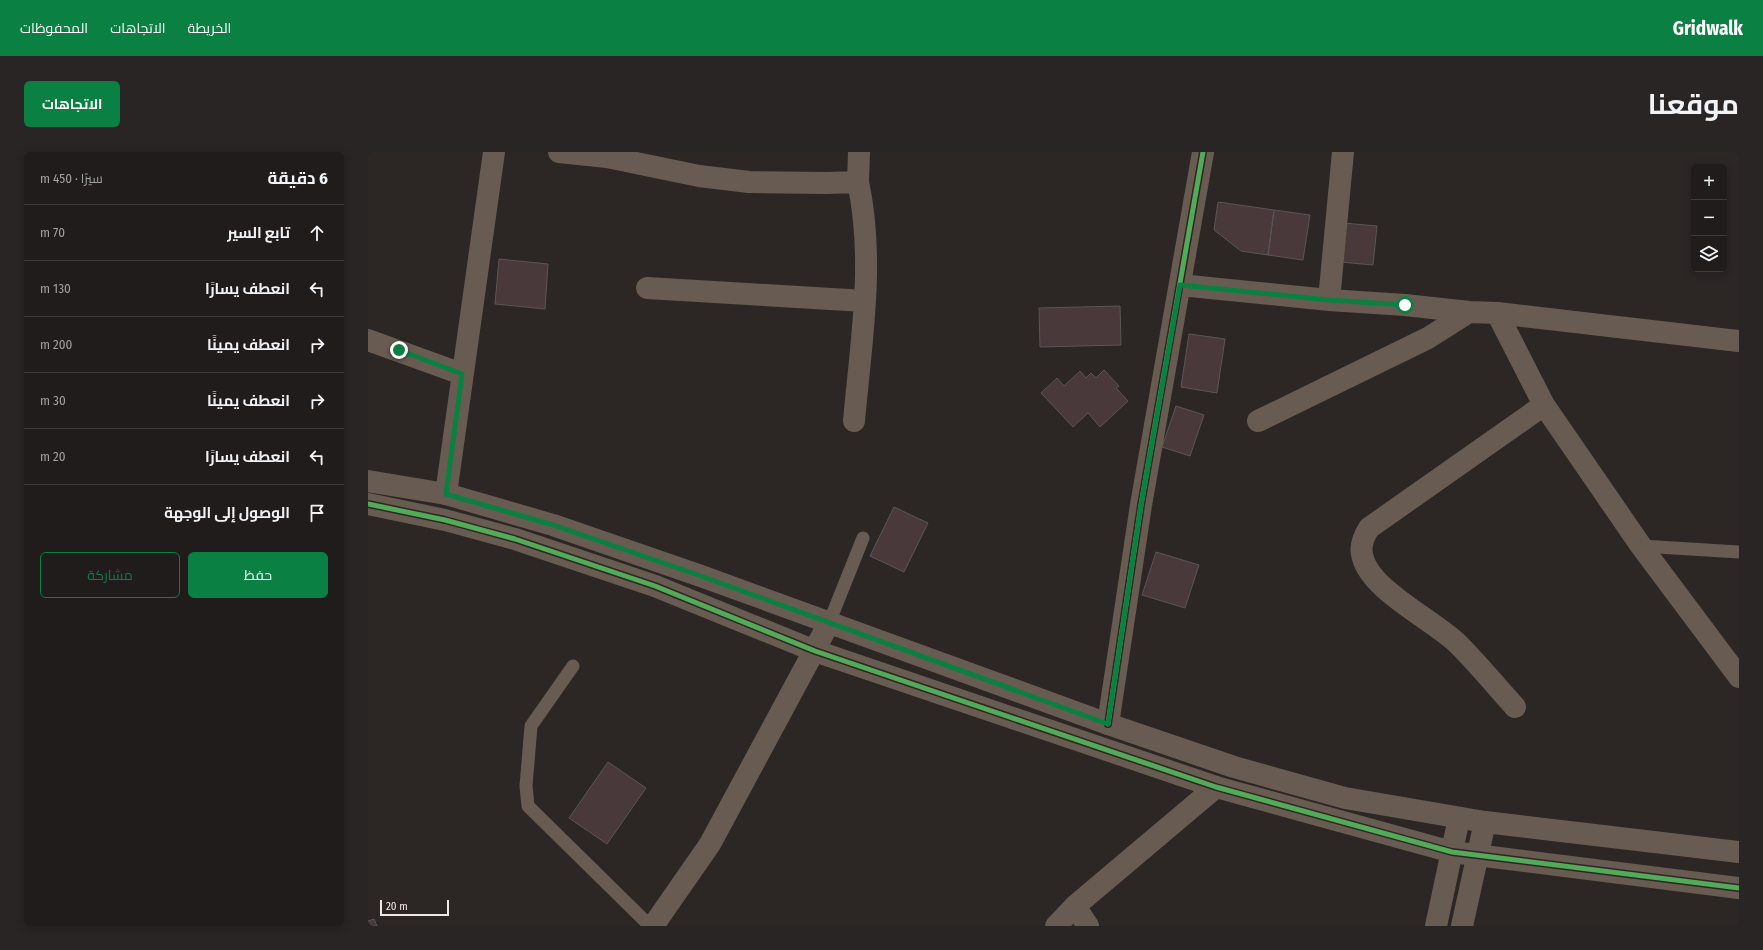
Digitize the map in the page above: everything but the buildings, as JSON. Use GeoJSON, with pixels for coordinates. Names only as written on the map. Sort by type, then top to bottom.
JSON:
{"type":"FeatureCollection","features":[{"type":"Feature","properties":{"kind":"street"},"geometry":{"type":"LineString","coordinates":[[446,494],[494,152]]}},
{"type":"Feature","properties":{"kind":"street"},"geometry":{"type":"LineString","coordinates":[[559,152],[607,155],[699,176],[749,182],[858,182]]}},
{"type":"Feature","properties":{"kind":"street"},"geometry":{"type":"LineString","coordinates":[[854,421],[865,302],[866,234],[858,182],[859,152]]}},
{"type":"Feature","properties":{"kind":"street"},"geometry":{"type":"LineString","coordinates":[[1108,724],[1141,505],[1203,152]]}},
{"type":"Feature","properties":{"kind":"street"},"geometry":{"type":"LineString","coordinates":[[1329,300],[1344,152]]}},
{"type":"Feature","properties":{"kind":"street"},"geometry":{"type":"LineString","coordinates":[[1180,285],[1329,300],[1497,313],[1739,341]]}},
{"type":"Feature","properties":{"kind":"street"},"geometry":{"type":"LineString","coordinates":[[647,288],[865,302]]}},
{"type":"Feature","properties":{"kind":"street"},"geometry":{"type":"LineString","coordinates":[[1258,421],[1428,338],[1469,312]]}},
{"type":"Feature","properties":{"kind":"street"},"geometry":{"type":"LineString","coordinates":[[1497,313],[1544,405],[1641,546],[1739,677]]}},
{"type":"Feature","properties":{"kind":"street"},"geometry":{"type":"LineString","coordinates":[[368,340],[462,374]]}},
{"type":"Feature","properties":{"kind":"street"},"geometry":{"type":"LineString","coordinates":[[1515,708],[1457,643],[1398,600],[1370,573],[1362,554],[1363,539],[1369,528],[1544,405]]}},
{"type":"Feature","properties":{"kind":"street"},"geometry":{"type":"LineString","coordinates":[[368,481],[446,494],[560,528],[701,576],[1108,724],[1234,767],[1338,796],[1485,822],[1739,852]]}},
{"type":"Feature","properties":{"kind":"street"},"geometry":{"type":"LineString","coordinates":[[368,504],[445,520],[515,539],[655,586],[815,651],[1216,787],[1452,852],[1739,888]]}},
{"type":"Feature","properties":{"kind":"street"},"geometry":{"type":"LineString","coordinates":[[651,926],[710,844],[829,623]]}},
{"type":"Feature","properties":{"kind":"street"},"geometry":{"type":"LineString","coordinates":[[1056,926],[1075,906],[1216,787]]}},
{"type":"Feature","properties":{"kind":"street"},"geometry":{"type":"LineString","coordinates":[[1436,926],[1459,818]]}},
{"type":"Feature","properties":{"kind":"street"},"geometry":{"type":"LineString","coordinates":[[1462,926],[1485,822]]}},
{"type":"Feature","properties":{"kind":"street"},"geometry":{"type":"LineString","coordinates":[[1075,906],[1088,926]]}},
{"type":"Feature","properties":{"kind":"lane"},"geometry":{"type":"LineString","coordinates":[[829,623],[863,538]]}},
{"type":"Feature","properties":{"kind":"lane"},"geometry":{"type":"LineString","coordinates":[[1641,546],[1739,552]]}},
{"type":"Feature","properties":{"kind":"lane"},"geometry":{"type":"LineString","coordinates":[[573,666],[531,726],[526,786],[528,806],[651,926]]}},
{"type":"Feature","properties":{"kind":"cycle path"},"geometry":{"type":"LineString","coordinates":[[1108,724],[1141,505],[1203,152]]}},
{"type":"Feature","properties":{"kind":"cycle path"},"geometry":{"type":"LineString","coordinates":[[368,504],[445,520],[515,539],[655,586],[815,651],[1216,787],[1452,852],[1739,888]]}},
{"type":"Feature","properties":{"kind":"route"},"geometry":{"type":"LineString","coordinates":[[399,350],[462,374],[446,494],[553,525],[701,576],[1108,724],[1141,505],[1180,285],[1329,300],[1405,305]]}}]}
